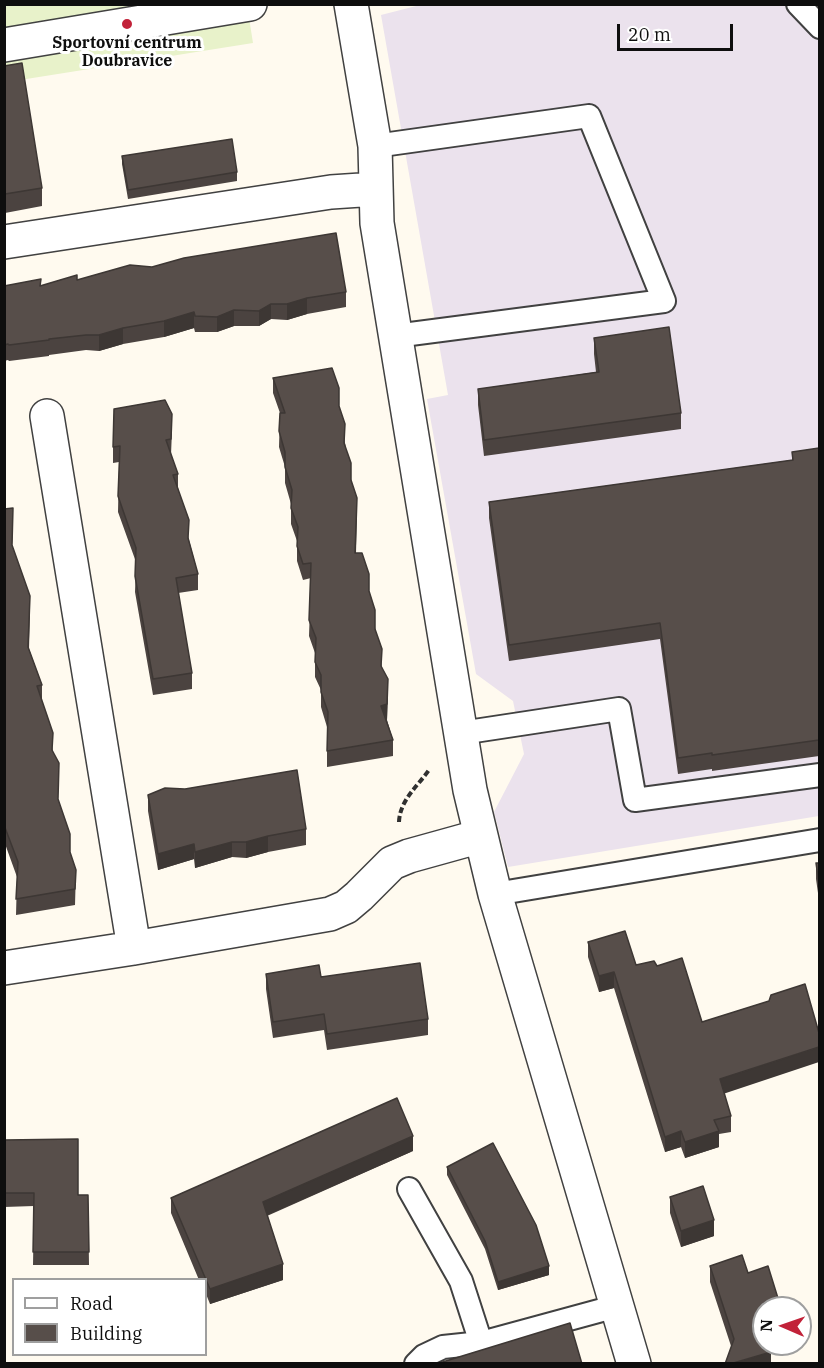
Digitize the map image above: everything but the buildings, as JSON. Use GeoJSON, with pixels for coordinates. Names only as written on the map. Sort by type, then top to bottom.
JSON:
{"type":"FeatureCollection","features":[{"type":"Feature","properties":{"kind":"street"},"geometry":{"type":"LineString","coordinates":[[4,45],[250,4]]}},
{"type":"Feature","properties":{"kind":"street"},"geometry":{"type":"LineString","coordinates":[[351,4],[375,146],[377,223],[470,790],[495,894],[634,1364]]}},
{"type":"Feature","properties":{"kind":"street"},"geometry":{"type":"LineString","coordinates":[[4,242],[315,194],[376,189]]}},
{"type":"Feature","properties":{"kind":"street"},"geometry":{"type":"LineString","coordinates":[[47,416],[134,948]]}},
{"type":"Feature","properties":{"kind":"street"},"geometry":{"type":"LineString","coordinates":[[4,968],[330,914],[346,907],[392,863],[481,836]]}},
{"type":"Feature","properties":{"kind":"lane"},"geometry":{"type":"LineString","coordinates":[[798,4],[819,27]]}},
{"type":"Feature","properties":{"kind":"lane"},"geometry":{"type":"LineString","coordinates":[[375,146],[589,116],[664,301],[395,336]]}},
{"type":"Feature","properties":{"kind":"lane"},"geometry":{"type":"LineString","coordinates":[[461,733],[620,709],[635,800],[819,775]]}},
{"type":"Feature","properties":{"kind":"lane"},"geometry":{"type":"LineString","coordinates":[[495,894],[819,840]]}},
{"type":"Feature","properties":{"kind":"lane"},"geometry":{"type":"LineString","coordinates":[[409,1189],[461,1281],[481,1343]]}},
{"type":"Feature","properties":{"kind":"lane"},"geometry":{"type":"LineString","coordinates":[[416,1364],[424,1356],[443,1347],[481,1343],[617,1306]]}},
{"type":"Feature","properties":{"kind":"shaded area"},"geometry":{"type":"Polygon","coordinates":[[[424,4],[819,5],[819,816],[508,867],[494,812],[524,754],[513,701],[476,674],[427,399],[448,395],[381,15],[424,4]]]}},
{"type":"Feature","properties":{"kind":"green space","name":"Sportovní centrum Doubravice"},"geometry":{"type":"Polygon","coordinates":[[[5,5],[247,5],[253,43],[20,80],[5,79],[5,5]]]}},
{"type":"Feature","properties":{"kind":"place","name":"Sportovní centrum Doubravice"},"geometry":{"type":"Point","coordinates":[127,24]}}]}
